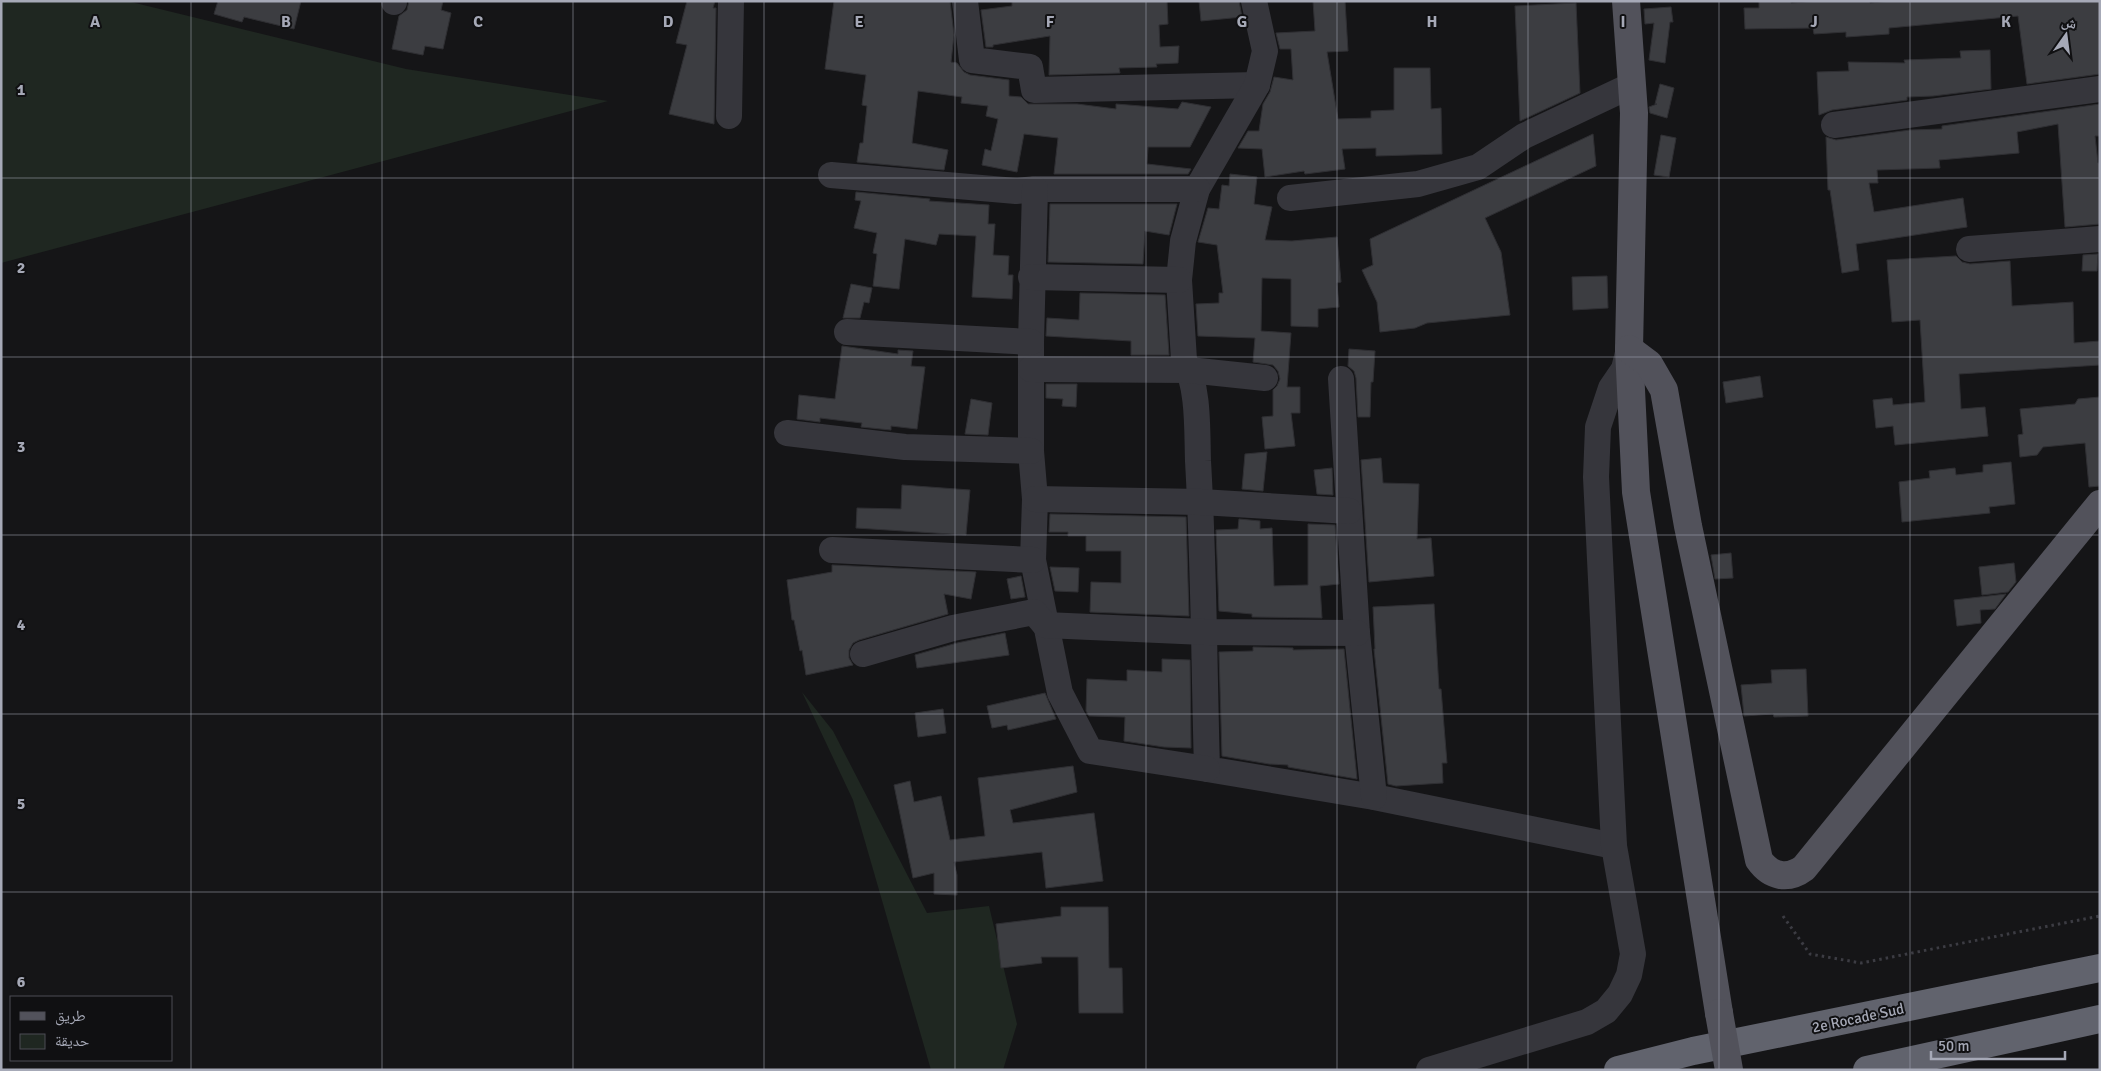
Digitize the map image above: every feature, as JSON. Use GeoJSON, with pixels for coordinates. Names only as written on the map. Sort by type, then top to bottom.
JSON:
{"type":"FeatureCollection","features":[{"type":"Feature","properties":{"kind":"highway","name":"2e Rocade Sud"},"geometry":{"type":"LineString","coordinates":[[1618,1070],[1694,1051],[2100,968]]}},
{"type":"Feature","properties":{"kind":"highway"},"geometry":{"type":"LineString","coordinates":[[1867,1070],[2100,1019]]}},
{"type":"Feature","properties":{"kind":"main road"},"geometry":{"type":"LineString","coordinates":[[1626,1],[1634,113],[1629,350],[1636,492],[1729,1070]]}},
{"type":"Feature","properties":{"kind":"main road"},"geometry":{"type":"LineString","coordinates":[[1629,350],[1649,364],[1664,390],[1688,526],[1759,860],[1771,873],[1780,876],[1789,876],[1804,868],[2100,504]]}},
{"type":"Feature","properties":{"kind":"street"},"geometry":{"type":"LineString","coordinates":[[729,116],[731,1]]}},
{"type":"Feature","properties":{"kind":"street"},"geometry":{"type":"LineString","coordinates":[[965,1],[972,60],[1030,67],[1034,90],[1256,85]]}},
{"type":"Feature","properties":{"kind":"street"},"geometry":{"type":"LineString","coordinates":[[1207,769],[1201,502],[1195,406],[1189,370],[1184,360],[1178,280],[1183,241],[1197,189],[1256,85],[1265,52],[1254,1]]}},
{"type":"Feature","properties":{"kind":"street"},"geometry":{"type":"LineString","coordinates":[[1290,198],[1418,184],[1478,167],[1524,136],[1632,85]]}},
{"type":"Feature","properties":{"kind":"street"},"geometry":{"type":"LineString","coordinates":[[1834,125],[2100,88]]}},
{"type":"Feature","properties":{"kind":"street"},"geometry":{"type":"LineString","coordinates":[[832,176],[1016,191],[1035,189],[1197,189]]}},
{"type":"Feature","properties":{"kind":"street"},"geometry":{"type":"LineString","coordinates":[[1035,189],[1031,278],[1031,451],[1035,499],[1033,560],[1060,693],[1090,751],[1374,797],[1614,846]]}},
{"type":"Feature","properties":{"kind":"street"},"geometry":{"type":"LineString","coordinates":[[1969,249],[2100,239]]}},
{"type":"Feature","properties":{"kind":"street"},"geometry":{"type":"LineString","coordinates":[[1031,278],[1178,280]]}},
{"type":"Feature","properties":{"kind":"street"},"geometry":{"type":"LineString","coordinates":[[847,332],[1031,342]]}},
{"type":"Feature","properties":{"kind":"street"},"geometry":{"type":"LineString","coordinates":[[1429,1070],[1588,1022],[1606,1010],[1620,994],[1630,975],[1633,954],[1614,846],[1596,477],[1598,427],[1611,388],[1624,369],[1629,350]]}},
{"type":"Feature","properties":{"kind":"street"},"geometry":{"type":"LineString","coordinates":[[1031,369],[1189,370],[1265,378]]}},
{"type":"Feature","properties":{"kind":"street"},"geometry":{"type":"LineString","coordinates":[[1341,379],[1357,633],[1374,797]]}},
{"type":"Feature","properties":{"kind":"street"},"geometry":{"type":"LineString","coordinates":[[787,433],[905,447],[1031,451]]}},
{"type":"Feature","properties":{"kind":"street"},"geometry":{"type":"LineString","coordinates":[[1035,499],[1201,502],[1349,511]]}},
{"type":"Feature","properties":{"kind":"street"},"geometry":{"type":"LineString","coordinates":[[832,550],[1033,560]]}},
{"type":"Feature","properties":{"kind":"street"},"geometry":{"type":"LineString","coordinates":[[863,654],[953,628],[1034,612],[1045,625],[1204,632],[1357,633]]}},
{"type":"Feature","properties":{"kind":"path"},"geometry":{"type":"LineString","coordinates":[[1783,916],[1810,954],[1861,963],[2100,916]]}},
{"type":"Feature","properties":{"kind":"green space"},"geometry":{"type":"Polygon","coordinates":[[[1,1],[127,1],[406,69],[608,101],[1,263],[1,1]]]}},
{"type":"Feature","properties":{"kind":"green space"},"geometry":{"type":"Polygon","coordinates":[[[802,692],[833,731],[927,913],[989,906],[1017,1024],[1003,1070],[931,1070],[853,800],[802,692]]]}},
{"type":"Feature","properties":{"kind":"building"},"geometry":{"type":"Polygon","coordinates":[[[218,1],[301,1],[294,29],[244,17],[242,22],[214,14],[218,1]]]}},
{"type":"Feature","properties":{"kind":"building"},"geometry":{"type":"Polygon","coordinates":[[[409,1],[443,1],[441,10],[451,13],[443,49],[425,46],[423,55],[392,49],[399,16],[407,10],[409,1]]]}},
{"type":"Feature","properties":{"kind":"building"},"geometry":{"type":"Polygon","coordinates":[[[687,1],[715,1],[713,8],[716,8],[714,124],[669,114],[687,45],[676,43],[687,1]]]}},
{"type":"Feature","properties":{"kind":"building"},"geometry":{"type":"Polygon","coordinates":[[[834,1],[950,1],[954,35],[951,62],[957,63],[964,72],[970,75],[1009,80],[1009,96],[1021,97],[1028,104],[1077,104],[1116,109],[1116,104],[1178,109],[1182,102],[1211,107],[1190,147],[1148,147],[1147,164],[1191,169],[1188,174],[1054,174],[1058,138],[1024,134],[1017,172],[982,165],[985,149],[991,151],[998,119],[986,116],[988,106],[961,103],[962,97],[918,91],[912,143],[948,150],[944,170],[857,162],[860,143],[863,143],[867,106],[862,105],[866,75],[825,69],[834,1]]]}},
{"type":"Feature","properties":{"kind":"building"},"geometry":{"type":"Polygon","coordinates":[[[1012,1],[1167,1],[1168,24],[1159,25],[1160,47],[1179,46],[1178,63],[1156,64],[1157,67],[1119,68],[1120,73],[1049,75],[1050,36],[986,47],[981,10],[1012,6],[1012,1]]]}},
{"type":"Feature","properties":{"kind":"building"},"geometry":{"type":"Polygon","coordinates":[[[1199,1],[1239,1],[1242,17],[1201,21],[1199,1]]]}},
{"type":"Feature","properties":{"kind":"building"},"geometry":{"type":"Polygon","coordinates":[[[1313,1],[1345,1],[1348,51],[1327,52],[1338,119],[1371,118],[1371,111],[1394,110],[1394,68],[1430,68],[1431,109],[1441,108],[1442,154],[1376,156],[1376,148],[1342,149],[1345,169],[1305,174],[1304,171],[1265,177],[1262,149],[1238,148],[1248,131],[1259,131],[1263,104],[1270,92],[1274,77],[1293,80],[1291,49],[1280,49],[1276,33],[1315,31],[1313,1]]]}},
{"type":"Feature","properties":{"kind":"building"},"geometry":{"type":"Polygon","coordinates":[[[1759,1],[1791,1],[1791,3],[1870,1],[1870,3],[1891,1],[2100,1],[2100,74],[2027,84],[2018,16],[1889,28],[1889,34],[1846,37],[1846,32],[1814,34],[1813,28],[1745,29],[1744,8],[1759,8],[1759,1]]]}},
{"type":"Feature","properties":{"kind":"building"},"geometry":{"type":"Polygon","coordinates":[[[1576,3],[1580,93],[1520,121],[1515,6],[1576,3]]]}},
{"type":"Feature","properties":{"kind":"building"},"geometry":{"type":"Polygon","coordinates":[[[1671,7],[1673,22],[1670,22],[1665,63],[1649,60],[1654,23],[1645,24],[1644,9],[1671,7]]]}},
{"type":"Feature","properties":{"kind":"building"},"geometry":{"type":"Polygon","coordinates":[[[1990,50],[1991,89],[1907,97],[1907,100],[1832,110],[1819,115],[1817,72],[1849,71],[1848,62],[1905,63],[1904,60],[1961,58],[1960,51],[1990,50]]]}},
{"type":"Feature","properties":{"kind":"building"},"geometry":{"type":"Polygon","coordinates":[[[1660,84],[1674,88],[1667,118],[1650,113],[1649,107],[1657,104],[1655,104],[1660,84]]]}},
{"type":"Feature","properties":{"kind":"building"},"geometry":{"type":"Polygon","coordinates":[[[2100,104],[2100,136],[2095,136],[2098,163],[2100,163],[2100,224],[2065,227],[2058,124],[2017,132],[2019,153],[1939,160],[1940,168],[1877,170],[1878,183],[1869,183],[1874,212],[1963,198],[1967,227],[1856,244],[1859,270],[1842,273],[1830,190],[1828,190],[1826,137],[1836,140],[1910,130],[1942,129],[1942,126],[2100,104]]]}},
{"type":"Feature","properties":{"kind":"building"},"geometry":{"type":"Polygon","coordinates":[[[1593,134],[1596,166],[1485,218],[1501,252],[1510,315],[1427,323],[1415,328],[1380,332],[1377,302],[1362,270],[1373,265],[1370,239],[1593,134]]]}},
{"type":"Feature","properties":{"kind":"building"},"geometry":{"type":"Polygon","coordinates":[[[1661,135],[1676,138],[1669,177],[1654,175],[1661,135]]]}},
{"type":"Feature","properties":{"kind":"building"},"geometry":{"type":"Polygon","coordinates":[[[1230,174],[1257,177],[1254,204],[1272,207],[1265,240],[1292,241],[1337,237],[1341,282],[1337,283],[1339,307],[1318,309],[1318,327],[1291,326],[1291,279],[1262,278],[1261,331],[1291,333],[1287,387],[1300,387],[1300,413],[1291,413],[1295,446],[1265,449],[1262,417],[1273,416],[1273,390],[1280,379],[1278,371],[1273,365],[1253,362],[1255,338],[1198,336],[1196,304],[1219,303],[1219,293],[1223,293],[1217,245],[1198,242],[1208,208],[1219,209],[1222,185],[1229,186],[1230,174]]]}},
{"type":"Feature","properties":{"kind":"building"},"geometry":{"type":"Polygon","coordinates":[[[856,192],[930,199],[929,201],[989,205],[988,224],[995,224],[993,255],[1009,256],[1008,275],[1013,275],[1012,299],[972,297],[976,236],[939,234],[936,245],[905,239],[899,289],[873,286],[877,254],[873,253],[877,233],[854,228],[861,201],[855,200],[856,192]]]}},
{"type":"Feature","properties":{"kind":"building"},"geometry":{"type":"Polygon","coordinates":[[[1050,204],[1177,204],[1169,235],[1145,231],[1143,264],[1048,262],[1050,204]]]}},
{"type":"Feature","properties":{"kind":"building"},"geometry":{"type":"Polygon","coordinates":[[[2098,254],[2097,271],[2082,271],[2083,255],[2098,254]]]}},
{"type":"Feature","properties":{"kind":"building"},"geometry":{"type":"Polygon","coordinates":[[[1956,256],[1962,262],[1970,264],[2010,261],[2012,306],[2073,302],[2074,343],[2100,341],[2100,365],[1959,374],[1961,409],[1985,407],[1988,436],[1895,445],[1893,426],[1876,428],[1873,400],[1892,398],[1893,405],[1925,402],[1920,320],[1892,322],[1887,260],[1956,256]]]}},
{"type":"Feature","properties":{"kind":"building"},"geometry":{"type":"Polygon","coordinates":[[[1607,276],[1608,308],[1573,310],[1572,277],[1607,276]]]}},
{"type":"Feature","properties":{"kind":"building"},"geometry":{"type":"Polygon","coordinates":[[[851,284],[872,288],[869,303],[864,302],[860,318],[843,318],[851,284]]]}},
{"type":"Feature","properties":{"kind":"building"},"geometry":{"type":"Polygon","coordinates":[[[1080,293],[1165,295],[1169,355],[1131,355],[1131,341],[1046,336],[1047,318],[1079,320],[1080,293]]]}},
{"type":"Feature","properties":{"kind":"building"},"geometry":{"type":"Polygon","coordinates":[[[842,346],[898,354],[898,350],[913,351],[911,366],[925,367],[917,429],[891,426],[891,430],[861,427],[862,423],[820,418],[820,422],[797,419],[799,395],[835,399],[842,346]]]}},
{"type":"Feature","properties":{"kind":"building"},"geometry":{"type":"Polygon","coordinates":[[[1349,349],[1375,351],[1373,382],[1371,382],[1370,417],[1358,417],[1356,378],[1354,371],[1348,366],[1349,349]]]}},
{"type":"Feature","properties":{"kind":"building"},"geometry":{"type":"Polygon","coordinates":[[[1760,376],[1763,397],[1726,403],[1723,382],[1760,376]]]}},
{"type":"Feature","properties":{"kind":"building"},"geometry":{"type":"Polygon","coordinates":[[[1046,384],[1077,384],[1076,407],[1062,406],[1063,399],[1046,398],[1046,384]]]}},
{"type":"Feature","properties":{"kind":"building"},"geometry":{"type":"Polygon","coordinates":[[[2100,397],[2100,486],[2089,487],[2085,443],[2043,447],[2037,455],[2020,457],[2018,435],[2023,434],[2020,409],[2075,404],[2078,399],[2100,397]]]}},
{"type":"Feature","properties":{"kind":"building"},"geometry":{"type":"Polygon","coordinates":[[[971,399],[992,403],[988,435],[965,434],[971,399]]]}},
{"type":"Feature","properties":{"kind":"building"},"geometry":{"type":"Polygon","coordinates":[[[1267,452],[1263,491],[1242,489],[1245,454],[1267,452]]]}},
{"type":"Feature","properties":{"kind":"building"},"geometry":{"type":"Polygon","coordinates":[[[1381,458],[1383,483],[1419,484],[1417,539],[1431,538],[1434,576],[1369,582],[1361,460],[1381,458]]]}},
{"type":"Feature","properties":{"kind":"building"},"geometry":{"type":"Polygon","coordinates":[[[2011,462],[2015,504],[1989,507],[1990,513],[1902,522],[1899,482],[1930,478],[1929,471],[1955,468],[1956,475],[1983,472],[1983,465],[2011,462]]]}},
{"type":"Feature","properties":{"kind":"building"},"geometry":{"type":"Polygon","coordinates":[[[1332,468],[1333,495],[1317,494],[1314,470],[1332,468]]]}},
{"type":"Feature","properties":{"kind":"building"},"geometry":{"type":"Polygon","coordinates":[[[902,485],[970,490],[966,535],[856,528],[857,508],[901,509],[902,485]]]}},
{"type":"Feature","properties":{"kind":"building"},"geometry":{"type":"Polygon","coordinates":[[[1050,514],[1186,517],[1189,616],[1090,612],[1091,582],[1121,583],[1121,551],[1086,551],[1086,536],[1068,536],[1068,532],[1049,532],[1050,514]]]}},
{"type":"Feature","properties":{"kind":"building"},"geometry":{"type":"Polygon","coordinates":[[[1239,519],[1260,521],[1260,529],[1272,528],[1274,586],[1308,585],[1308,524],[1335,525],[1339,584],[1320,586],[1322,618],[1252,617],[1252,614],[1219,611],[1216,530],[1238,529],[1239,519]]]}},
{"type":"Feature","properties":{"kind":"building"},"geometry":{"type":"Polygon","coordinates":[[[1731,553],[1733,578],[1715,579],[1711,555],[1731,553]]]}},
{"type":"Feature","properties":{"kind":"building"},"geometry":{"type":"Polygon","coordinates":[[[2014,563],[2016,582],[2008,592],[1982,595],[1979,567],[2014,563]]]}},
{"type":"Feature","properties":{"kind":"building"},"geometry":{"type":"Polygon","coordinates":[[[832,565],[976,572],[971,599],[944,594],[948,614],[859,640],[853,643],[849,650],[849,658],[853,665],[806,675],[802,650],[800,651],[794,620],[792,620],[787,580],[832,572],[832,565]]]}},
{"type":"Feature","properties":{"kind":"building"},"geometry":{"type":"Polygon","coordinates":[[[1050,567],[1079,568],[1078,592],[1055,591],[1050,567]]]}},
{"type":"Feature","properties":{"kind":"building"},"geometry":{"type":"Polygon","coordinates":[[[1021,576],[1025,597],[1011,599],[1007,579],[1021,576]]]}},
{"type":"Feature","properties":{"kind":"building"},"geometry":{"type":"Polygon","coordinates":[[[2006,594],[1995,609],[1980,610],[1981,623],[1957,626],[1954,600],[2006,594]]]}},
{"type":"Feature","properties":{"kind":"building"},"geometry":{"type":"Polygon","coordinates":[[[1434,604],[1439,689],[1441,689],[1447,763],[1442,763],[1443,783],[1396,786],[1388,784],[1374,649],[1373,607],[1434,604]]]}},
{"type":"Feature","properties":{"kind":"building"},"geometry":{"type":"Polygon","coordinates":[[[1005,633],[1009,655],[917,668],[915,655],[957,643],[1005,633]]]}},
{"type":"Feature","properties":{"kind":"building"},"geometry":{"type":"Polygon","coordinates":[[[1253,647],[1293,648],[1293,650],[1344,649],[1357,779],[1288,767],[1288,765],[1269,764],[1222,756],[1219,652],[1253,651],[1253,647]]]}},
{"type":"Feature","properties":{"kind":"building"},"geometry":{"type":"Polygon","coordinates":[[[1162,659],[1190,660],[1191,748],[1164,747],[1124,741],[1125,717],[1089,716],[1086,711],[1087,679],[1127,681],[1127,670],[1162,672],[1162,659]]]}},
{"type":"Feature","properties":{"kind":"building"},"geometry":{"type":"Polygon","coordinates":[[[1806,669],[1808,716],[1774,717],[1773,714],[1744,716],[1741,685],[1772,683],[1771,670],[1806,669]]]}},
{"type":"Feature","properties":{"kind":"building"},"geometry":{"type":"Polygon","coordinates":[[[1045,693],[1056,719],[1008,730],[1007,725],[992,728],[987,706],[1045,693]]]}},
{"type":"Feature","properties":{"kind":"building"},"geometry":{"type":"Polygon","coordinates":[[[943,709],[946,733],[918,737],[915,713],[943,709]]]}},
{"type":"Feature","properties":{"kind":"building"},"geometry":{"type":"Polygon","coordinates":[[[1073,766],[1077,792],[1010,810],[1013,823],[1094,813],[1103,881],[1046,888],[1042,852],[954,862],[957,875],[957,895],[934,894],[934,873],[913,878],[894,785],[910,781],[914,802],[941,796],[950,840],[985,836],[978,778],[1073,766]]]}},
{"type":"Feature","properties":{"kind":"building"},"geometry":{"type":"Polygon","coordinates":[[[1061,907],[1108,907],[1109,968],[1122,968],[1123,1013],[1079,1013],[1078,957],[1041,957],[1042,963],[1001,968],[996,924],[1061,916],[1061,907]]]}}]}
